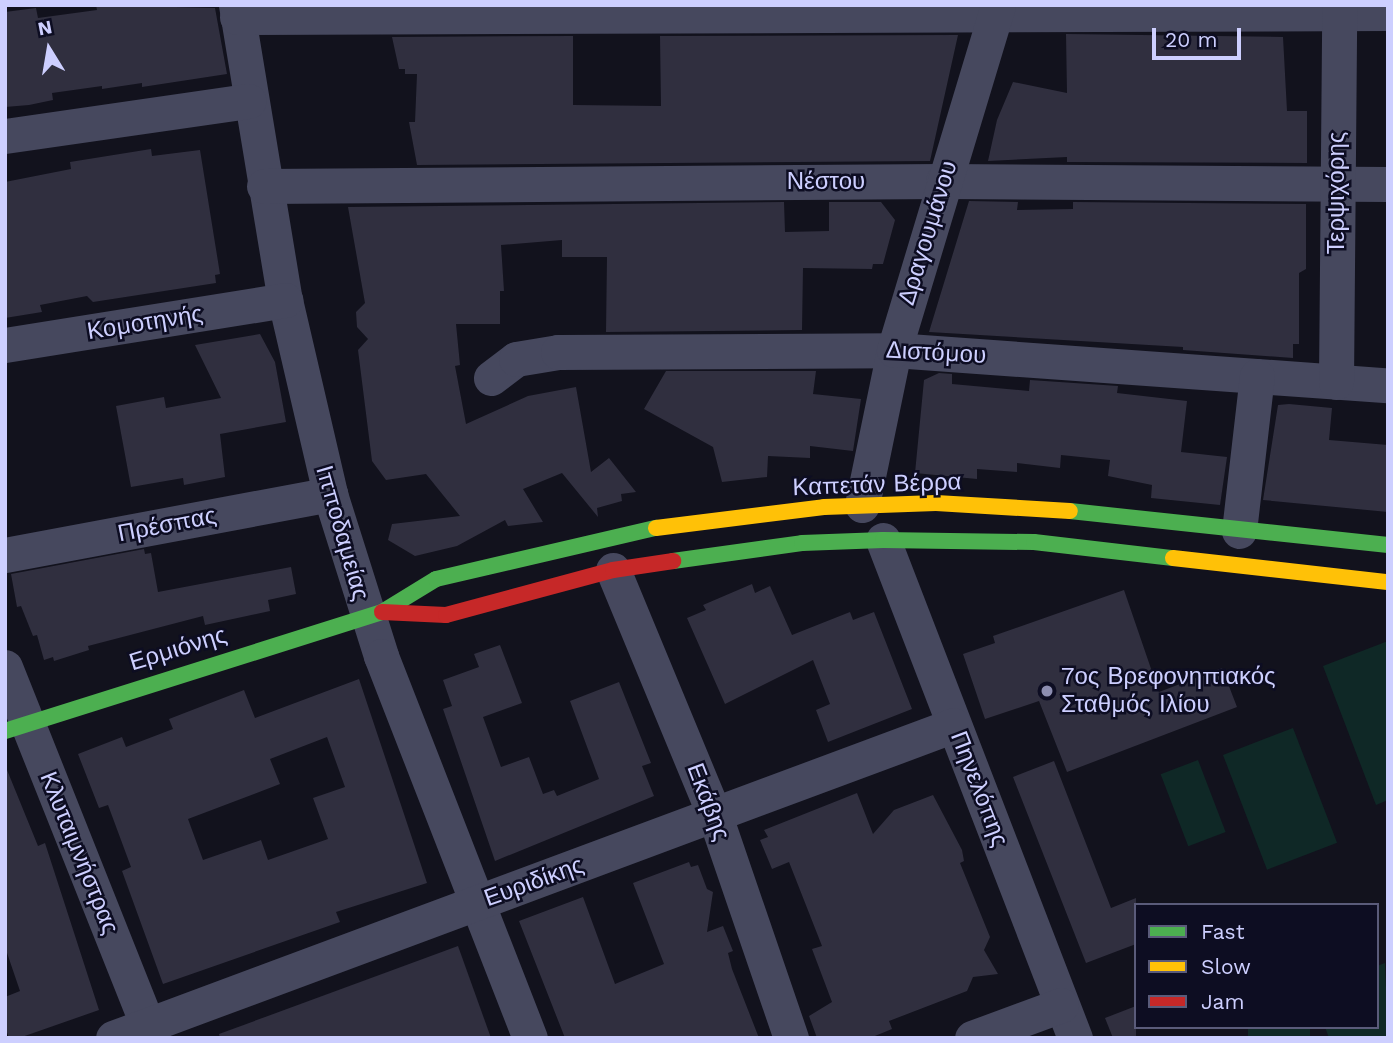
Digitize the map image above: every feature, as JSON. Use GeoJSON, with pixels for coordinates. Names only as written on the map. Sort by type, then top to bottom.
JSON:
{"type":"FeatureCollection","features":[{"type":"Feature","properties":{"kind":"street"},"geometry":{"type":"LineString","coordinates":[[236,11],[997,9],[1339,10],[1388,13]]}},
{"type":"Feature","properties":{"kind":"street","name":"Δραγουμάνου"},"geometry":{"type":"LineString","coordinates":[[862,505],[894,350],[997,9]]}},
{"type":"Feature","properties":{"kind":"street","name":"Τερψιχόρης"},"geometry":{"type":"LineString","coordinates":[[1336,382],[1339,10]]}},
{"type":"Feature","properties":{"kind":"street","name":"Ιπποδαμείας"},"geometry":{"type":"LineString","coordinates":[[236,11],[249,102],[285,300],[330,494],[530,1038]]}},
{"type":"Feature","properties":{"kind":"street"},"geometry":{"type":"LineString","coordinates":[[5,136],[249,102]]}},
{"type":"Feature","properties":{"kind":"street","name":"Νέστου"},"geometry":{"type":"LineString","coordinates":[[264,186],[943,181],[1388,184]]}},
{"type":"Feature","properties":{"kind":"street","name":"Κομοτηνής"},"geometry":{"type":"LineString","coordinates":[[5,345],[285,300]]}},
{"type":"Feature","properties":{"kind":"street","name":"Διστόμου"},"geometry":{"type":"LineString","coordinates":[[491,378],[516,359],[558,352],[894,350],[1388,385]]}},
{"type":"Feature","properties":{"kind":"street"},"geometry":{"type":"LineString","coordinates":[[1238,531],[1257,376]]}},
{"type":"Feature","properties":{"kind":"street","name":"Πρέσπας"},"geometry":{"type":"LineString","coordinates":[[5,555],[330,494]]}},
{"type":"Feature","properties":{"kind":"street","name":"Καπετάν Βέρρα"},"geometry":{"type":"LineString","coordinates":[[374,614],[436,579],[587,541],[664,526],[862,505],[1024,506],[1388,545]]}},
{"type":"Feature","properties":{"kind":"street"},"geometry":{"type":"LineString","coordinates":[[374,614],[446,615],[613,570],[730,551],[883,540],[1034,541],[1388,582]]}},
{"type":"Feature","properties":{"kind":"street","name":"Πηνελόπης"},"geometry":{"type":"LineString","coordinates":[[883,540],[1075,1038]]}},
{"type":"Feature","properties":{"kind":"street","name":"Εκάβης"},"geometry":{"type":"LineString","coordinates":[[613,570],[715,817],[791,1038]]}},
{"type":"Feature","properties":{"kind":"street","name":"Ερμιόνης"},"geometry":{"type":"LineString","coordinates":[[16,726],[374,614]]}},
{"type":"Feature","properties":{"kind":"street","name":"Κλυταιμνήστρας"},"geometry":{"type":"LineString","coordinates":[[5,667],[16,726],[151,1031]]}},
{"type":"Feature","properties":{"kind":"street","name":"Ευριδίκης"},"geometry":{"type":"LineString","coordinates":[[113,1038],[151,1031],[478,902],[715,817],[954,725]]}},
{"type":"Feature","properties":{"kind":"street"},"geometry":{"type":"LineString","coordinates":[[972,1038],[1061,1005]]}},
{"type":"Feature","properties":{"kind":"green space"},"geometry":{"type":"Polygon","coordinates":[[[1388,641],[1388,800],[1376,805],[1323,666],[1388,641]]]}},
{"type":"Feature","properties":{"kind":"green space"},"geometry":{"type":"Polygon","coordinates":[[[1293,728],[1337,843],[1267,870],[1223,755],[1293,728]]]}},
{"type":"Feature","properties":{"kind":"green space"},"geometry":{"type":"Polygon","coordinates":[[[1198,760],[1226,832],[1188,846],[1161,774],[1198,760]]]}},
{"type":"Feature","properties":{"kind":"green space"},"geometry":{"type":"Polygon","coordinates":[[[1385,963],[1388,1038],[1329,1038],[1326,1029],[1379,1029],[1379,965],[1385,963]]]}},
{"type":"Feature","properties":{"kind":"green space"},"geometry":{"type":"Polygon","coordinates":[[[1248,1029],[1310,1029],[1310,1038],[1248,1038],[1248,1029]]]}},
{"type":"Feature","properties":{"kind":"building"},"geometry":{"type":"Polygon","coordinates":[[[96,5],[215,8],[227,74],[142,87],[142,83],[52,93],[53,100],[5,107],[5,12],[36,8],[38,18],[97,10],[96,5]]]}},
{"type":"Feature","properties":{"kind":"building"},"geometry":{"type":"Polygon","coordinates":[[[1066,34],[1283,37],[1287,111],[1307,111],[1307,163],[1067,162],[1067,157],[988,161],[997,120],[1013,82],[1067,93],[1066,34]]]}},
{"type":"Feature","properties":{"kind":"building"},"geometry":{"type":"Polygon","coordinates":[[[958,35],[930,161],[417,165],[409,122],[415,122],[417,74],[405,74],[405,69],[399,69],[392,37],[573,36],[573,105],[661,106],[660,36],[958,35]]]}},
{"type":"Feature","properties":{"kind":"building"},"geometry":{"type":"Polygon","coordinates":[[[151,149],[152,156],[200,150],[220,274],[215,275],[216,283],[93,302],[87,296],[40,305],[42,312],[5,318],[5,182],[71,169],[70,162],[151,149]]]}},
{"type":"Feature","properties":{"kind":"building"},"geometry":{"type":"Polygon","coordinates":[[[969,201],[1018,202],[1017,210],[1073,209],[1073,202],[1306,204],[1306,269],[1299,273],[1299,344],[1293,344],[1293,358],[1183,350],[1183,347],[929,332],[969,201]]]}},
{"type":"Feature","properties":{"kind":"building"},"geometry":{"type":"Polygon","coordinates":[[[784,202],[785,232],[829,231],[829,202],[881,202],[895,220],[883,264],[873,264],[872,269],[803,268],[802,330],[606,332],[607,257],[562,257],[562,240],[501,245],[504,291],[500,291],[500,324],[456,324],[460,365],[455,366],[466,424],[528,396],[576,387],[591,472],[609,458],[636,492],[621,494],[622,501],[597,508],[598,517],[562,473],[523,489],[543,522],[508,526],[505,520],[457,546],[415,556],[388,540],[392,524],[460,516],[426,474],[386,480],[372,461],[358,350],[368,339],[357,327],[356,312],[365,303],[348,207],[784,202]]]}},
{"type":"Feature","properties":{"kind":"building"},"geometry":{"type":"Polygon","coordinates":[[[260,334],[275,362],[286,422],[220,434],[225,477],[184,485],[183,478],[131,487],[116,406],[164,397],[166,408],[221,398],[195,345],[260,334]]]}},
{"type":"Feature","properties":{"kind":"building"},"geometry":{"type":"Polygon","coordinates":[[[666,371],[816,371],[813,394],[861,399],[853,451],[810,446],[810,458],[768,456],[767,477],[722,482],[713,447],[644,409],[666,371]]]}},
{"type":"Feature","properties":{"kind":"building"},"geometry":{"type":"Polygon","coordinates":[[[939,373],[952,374],[952,384],[1029,391],[1030,380],[1118,386],[1117,393],[1187,401],[1181,452],[1227,457],[1220,505],[1151,498],[1152,485],[1108,476],[1110,460],[1061,455],[1060,468],[1017,463],[1017,472],[977,469],[977,479],[915,473],[924,380],[939,373]]]}},
{"type":"Feature","properties":{"kind":"building"},"geometry":{"type":"Polygon","coordinates":[[[1278,405],[1332,408],[1329,440],[1388,445],[1388,512],[1263,500],[1278,405]]]}},
{"type":"Feature","properties":{"kind":"building"},"geometry":{"type":"Polygon","coordinates":[[[144,549],[145,554],[151,553],[158,592],[291,567],[296,594],[268,600],[270,611],[205,625],[203,616],[88,646],[89,650],[54,661],[53,657],[44,660],[37,635],[33,636],[21,606],[17,607],[11,574],[144,549]]]}},
{"type":"Feature","properties":{"kind":"building"},"geometry":{"type":"Polygon","coordinates":[[[752,584],[755,593],[770,586],[792,635],[850,612],[853,620],[874,612],[912,709],[828,742],[816,710],[830,704],[813,660],[725,704],[687,618],[706,610],[703,605],[752,584]]]}},
{"type":"Feature","properties":{"kind":"building"},"geometry":{"type":"Polygon","coordinates":[[[1124,590],[1159,692],[1222,668],[1237,707],[1067,772],[1039,701],[985,719],[963,654],[995,643],[993,636],[1124,590]]]}},
{"type":"Feature","properties":{"kind":"building"},"geometry":{"type":"Polygon","coordinates":[[[500,645],[522,703],[483,717],[501,767],[529,757],[543,794],[554,790],[557,796],[599,779],[570,701],[619,682],[651,763],[642,766],[654,796],[495,861],[443,709],[452,706],[443,680],[479,667],[474,654],[500,645]]]}},
{"type":"Feature","properties":{"kind":"building"},"geometry":{"type":"Polygon","coordinates":[[[359,679],[427,883],[336,912],[340,922],[163,984],[122,871],[131,867],[108,805],[99,808],[78,754],[122,737],[126,747],[173,729],[169,719],[244,690],[255,718],[359,679]],[[327,737],[270,759],[280,784],[188,819],[203,860],[261,840],[268,860],[328,839],[313,798],[345,787],[327,737]]]}},
{"type":"Feature","properties":{"kind":"building"},"geometry":{"type":"Polygon","coordinates":[[[1054,761],[1111,908],[1136,898],[1134,945],[1086,963],[1013,777],[1054,761]]]}},
{"type":"Feature","properties":{"kind":"building"},"geometry":{"type":"Polygon","coordinates":[[[5,765],[38,846],[45,843],[99,1010],[19,1038],[9,1038],[5,1027],[5,997],[20,991],[5,947],[5,765]]]}},
{"type":"Feature","properties":{"kind":"building"},"geometry":{"type":"Polygon","coordinates":[[[857,793],[873,834],[894,810],[933,795],[962,850],[964,861],[960,863],[990,937],[984,950],[998,974],[973,977],[967,991],[889,1021],[892,1029],[870,1038],[817,1038],[809,1016],[832,1002],[812,949],[822,946],[789,862],[772,869],[760,840],[768,837],[764,830],[857,793]]]}},
{"type":"Feature","properties":{"kind":"building"},"geometry":{"type":"Polygon","coordinates":[[[689,862],[691,867],[698,865],[707,889],[713,892],[707,932],[723,926],[733,951],[728,953],[732,969],[759,1038],[565,1038],[519,921],[583,897],[615,984],[664,964],[633,883],[689,862]]]}},
{"type":"Feature","properties":{"kind":"building"},"geometry":{"type":"Polygon","coordinates":[[[458,946],[491,1038],[220,1038],[219,1034],[458,946]]]}},
{"type":"Feature","properties":{"kind":"building"},"geometry":{"type":"Polygon","coordinates":[[[1134,1007],[1136,1038],[1113,1038],[1105,1018],[1134,1007]]]}},
{"type":"Feature","properties":{"kind":"traffic: fast"},"geometry":{"type":"LineString","coordinates":[[1070,511],[1388,545]]}},
{"type":"Feature","properties":{"kind":"traffic: fast"},"geometry":{"type":"LineString","coordinates":[[5,731],[382,612],[436,579],[656,528]]}},
{"type":"Feature","properties":{"kind":"traffic: fast"},"geometry":{"type":"LineString","coordinates":[[673,561],[802,543],[883,540],[1034,542],[1173,558]]}},
{"type":"Feature","properties":{"kind":"traffic: slow"},"geometry":{"type":"LineString","coordinates":[[656,528],[824,507],[936,503],[1070,511]]}},
{"type":"Feature","properties":{"kind":"traffic: slow"},"geometry":{"type":"LineString","coordinates":[[1173,558],[1388,582]]}},
{"type":"Feature","properties":{"kind":"traffic: jam"},"geometry":{"type":"LineString","coordinates":[[382,612],[446,615],[613,570],[673,561]]}},
{"type":"Feature","properties":{"kind":"place","name":"7ος Βρεφονηπιακός Σταθμός Ιλίου"},"geometry":{"type":"Point","coordinates":[1047,691]}}]}
